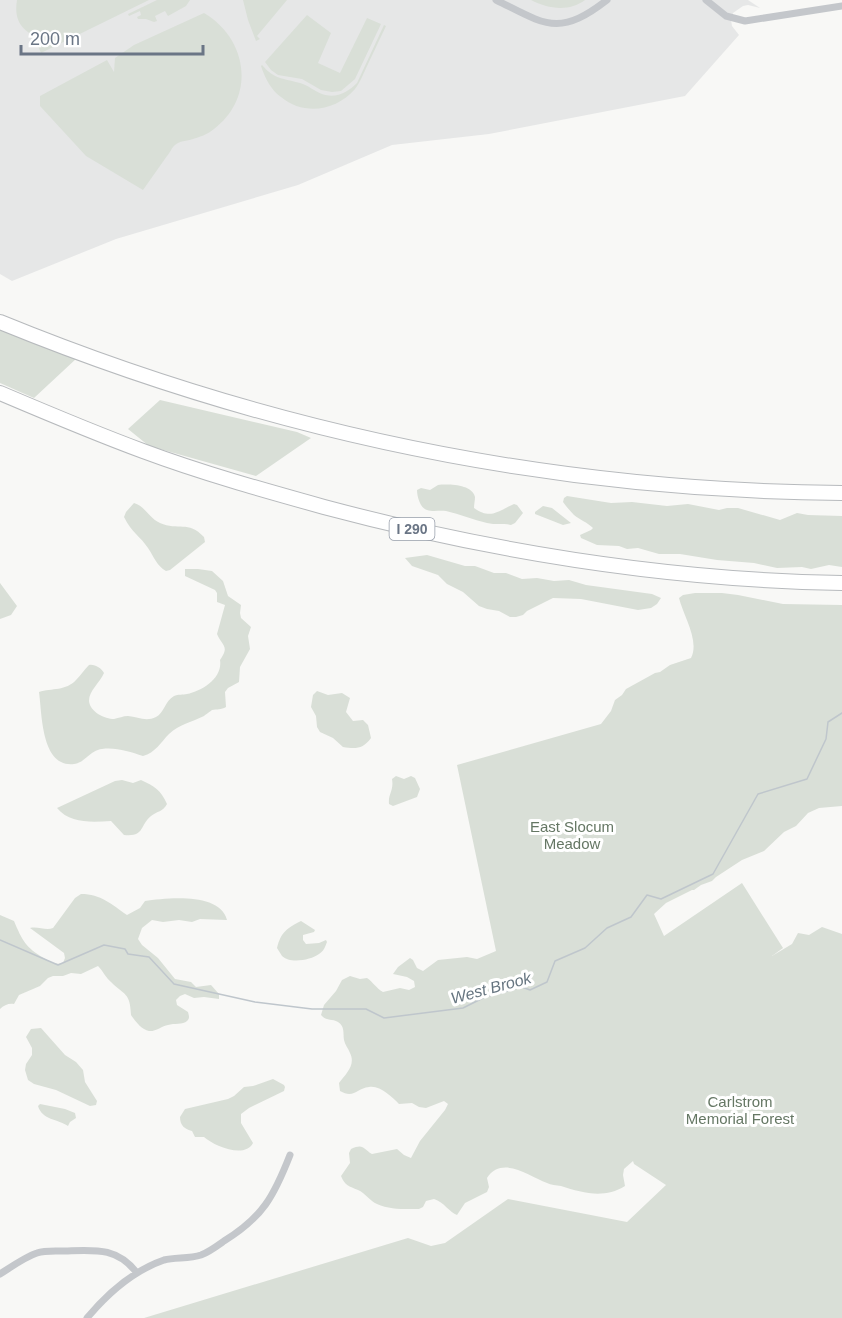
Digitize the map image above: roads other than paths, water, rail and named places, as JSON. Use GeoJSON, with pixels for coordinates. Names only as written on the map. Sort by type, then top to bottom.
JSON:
{"type":"FeatureCollection","features":[{"type":"Feature","properties":{"kind":"highway"},"geometry":{"type":"LineString","coordinates":[[0,322],[183,390],[333,431],[441,454],[560,474],[638,483],[757,492],[842,493]]}},
{"type":"Feature","properties":{"kind":"highway","name":"I 290"},"geometry":{"type":"LineString","coordinates":[[0,393],[144,451],[230,480],[376,521],[442,536],[621,567],[755,580],[842,583]]}},
{"type":"Feature","properties":{"kind":"street"},"geometry":{"type":"LineString","coordinates":[[496,0],[546,23],[562,24],[577,20],[607,0]]}},
{"type":"Feature","properties":{"kind":"street"},"geometry":{"type":"LineString","coordinates":[[706,0],[726,16],[745,21],[842,6]]}},
{"type":"Feature","properties":{"kind":"street"},"geometry":{"type":"LineString","coordinates":[[87,1318],[119,1285],[137,1273],[166,1260],[201,1255],[246,1226],[270,1200],[290,1155]]}},
{"type":"Feature","properties":{"kind":"street"},"geometry":{"type":"LineString","coordinates":[[0,1274],[38,1252],[79,1251],[106,1251],[129,1263],[137,1273]]}},
{"type":"Feature","properties":{"kind":"waterway","name":"West Brook"},"geometry":{"type":"LineString","coordinates":[[0,940],[58,965],[104,945],[125,949],[128,954],[149,957],[174,984],[255,1002],[312,1009],[366,1009],[384,1018],[463,1008],[485,997],[522,987],[530,990],[547,982],[555,961],[585,948],[607,928],[631,917],[647,895],[661,899],[713,874],[758,794],[807,779],[826,739],[828,722],[842,713]]}},
{"type":"Feature","properties":{"kind":"park label","name":"East Slocum Meadow"},"geometry":{"type":"Point","coordinates":[572,834]}},
{"type":"Feature","properties":{"kind":"park label","name":"Carlstrom Memorial Forest"},"geometry":{"type":"Point","coordinates":[740,1110]}}]}
